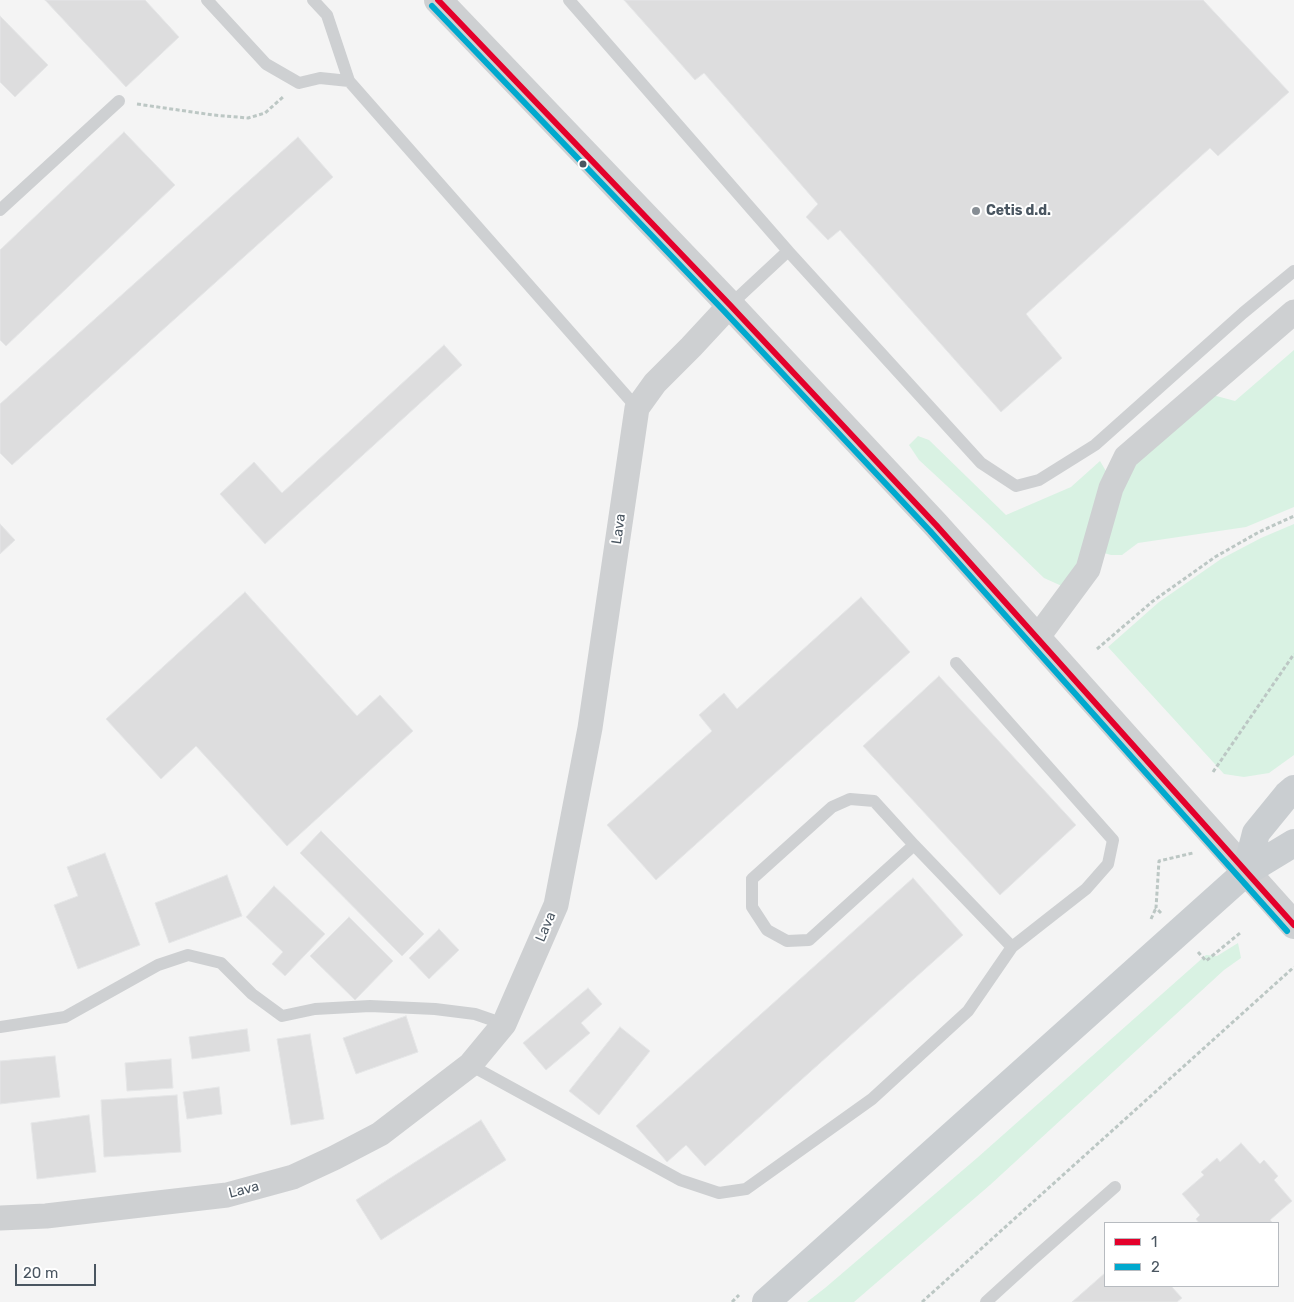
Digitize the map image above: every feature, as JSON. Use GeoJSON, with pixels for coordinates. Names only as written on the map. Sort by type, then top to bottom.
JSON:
{"type":"FeatureCollection","features":[{"type":"Feature","properties":{"kind":"main road"},"geometry":{"type":"LineString","coordinates":[[1246,872],[1256,833],[1287,794],[1294,789]]}},
{"type":"Feature","properties":{"kind":"main road"},"geometry":{"type":"LineString","coordinates":[[766,1302],[1246,872],[1294,843]]}},
{"type":"Feature","properties":{"kind":"street"},"geometry":{"type":"LineString","coordinates":[[438,0],[730,305],[936,525],[1294,925]]}},
{"type":"Feature","properties":{"kind":"street","name":"Lava"},"geometry":{"type":"LineString","coordinates":[[0,1218],[46,1216],[227,1195],[293,1177],[380,1134],[470,1065],[504,1024],[556,905],[590,728],[637,408],[655,383],[730,305]]}},
{"type":"Feature","properties":{"kind":"street"},"geometry":{"type":"LineString","coordinates":[[1037,638],[1088,568],[1111,488],[1126,457],[1294,312]]}},
{"type":"Feature","properties":{"kind":"lane"},"geometry":{"type":"LineString","coordinates":[[207,0],[266,64],[299,83],[320,78],[349,81]]}},
{"type":"Feature","properties":{"kind":"lane"},"geometry":{"type":"LineString","coordinates":[[313,0],[327,15],[349,81],[637,408]]}},
{"type":"Feature","properties":{"kind":"lane"},"geometry":{"type":"LineString","coordinates":[[570,0],[788,251],[980,463],[1016,486],[1039,480],[1095,445],[1243,313],[1294,271]]}},
{"type":"Feature","properties":{"kind":"lane"},"geometry":{"type":"LineString","coordinates":[[0,210],[119,101]]}},
{"type":"Feature","properties":{"kind":"lane"},"geometry":{"type":"LineString","coordinates":[[730,305],[788,251]]}},
{"type":"Feature","properties":{"kind":"lane"},"geometry":{"type":"LineString","coordinates":[[470,1065],[680,1180],[718,1193],[746,1189],[872,1099],[968,1011],[1012,947],[1086,889],[1108,864],[1113,840],[956,664]]}},
{"type":"Feature","properties":{"kind":"lane"},"geometry":{"type":"LineString","coordinates":[[914,845],[810,940],[787,940],[767,930],[752,907],[752,879],[832,807],[850,799],[874,801],[1012,947]]}},
{"type":"Feature","properties":{"kind":"lane"},"geometry":{"type":"LineString","coordinates":[[0,1027],[65,1017],[158,965],[188,955],[221,963],[252,994],[282,1016],[315,1009],[370,1006],[435,1009],[476,1014],[504,1024]]}},
{"type":"Feature","properties":{"kind":"lane"},"geometry":{"type":"LineString","coordinates":[[986,1302],[1115,1188]]}},
{"type":"Feature","properties":{"kind":"path"},"geometry":{"type":"LineString","coordinates":[[119,101],[184,112],[248,118],[265,113],[299,83]]}},
{"type":"Feature","properties":{"kind":"path"},"geometry":{"type":"LineString","coordinates":[[1097,649],[1153,601],[1215,557],[1259,532],[1294,516]]}},
{"type":"Feature","properties":{"kind":"path"},"geometry":{"type":"LineString","coordinates":[[1213,772],[1294,654]]}},
{"type":"Feature","properties":{"kind":"path"},"geometry":{"type":"LineString","coordinates":[[922,1302],[1294,967]]}},
{"type":"Feature","properties":{"kind":"green space"},"geometry":{"type":"Polygon","coordinates":[[[1294,350],[1294,507],[1246,527],[1138,543],[1122,555],[1111,555],[1097,551],[1064,587],[1044,578],[919,460],[909,445],[918,436],[929,440],[1006,515],[1071,487],[1100,461],[1113,483],[1209,394],[1235,401],[1294,350]]]}},
{"type":"Feature","properties":{"kind":"green space"},"geometry":{"type":"Polygon","coordinates":[[[1294,524],[1294,755],[1269,773],[1244,777],[1224,774],[1108,647],[1159,602],[1221,559],[1261,538],[1294,524]]]}},
{"type":"Feature","properties":{"kind":"green space"},"geometry":{"type":"Polygon","coordinates":[[[1238,943],[1241,958],[1224,970],[990,1185],[854,1302],[807,1302],[977,1158],[1206,955],[1217,956],[1238,943]]]}},
{"type":"Feature","properties":{"kind":"building"},"geometry":{"type":"Polygon","coordinates":[[[45,0],[145,0],[179,37],[126,87],[45,0]]]}},
{"type":"Feature","properties":{"kind":"building","name":"Cetis d.d."},"geometry":{"type":"Polygon","coordinates":[[[624,0],[1203,0],[1289,92],[1218,156],[1210,148],[1026,314],[1062,358],[1001,412],[840,230],[828,240],[806,217],[818,204],[704,73],[695,80],[624,0]]]}},
{"type":"Feature","properties":{"kind":"building"},"geometry":{"type":"Polygon","coordinates":[[[0,16],[48,65],[15,97],[0,82],[0,16]]]}},
{"type":"Feature","properties":{"kind":"building"},"geometry":{"type":"Polygon","coordinates":[[[124,132],[175,185],[6,346],[0,340],[0,250],[124,132]]]}},
{"type":"Feature","properties":{"kind":"building"},"geometry":{"type":"Polygon","coordinates":[[[298,137],[333,177],[12,465],[0,453],[0,404],[298,137]]]}},
{"type":"Feature","properties":{"kind":"building"},"geometry":{"type":"Polygon","coordinates":[[[444,345],[462,365],[265,544],[220,494],[254,462],[282,493],[444,345]]]}},
{"type":"Feature","properties":{"kind":"building"},"geometry":{"type":"Polygon","coordinates":[[[0,524],[15,540],[0,554],[0,524]]]}},
{"type":"Feature","properties":{"kind":"building"},"geometry":{"type":"Polygon","coordinates":[[[245,592],[357,716],[380,695],[413,731],[287,846],[196,746],[161,779],[106,719],[245,592]]]}},
{"type":"Feature","properties":{"kind":"building"},"geometry":{"type":"Polygon","coordinates":[[[861,597],[910,652],[656,880],[607,825],[712,731],[699,715],[724,693],[737,709],[861,597]]]}},
{"type":"Feature","properties":{"kind":"building"},"geometry":{"type":"Polygon","coordinates":[[[939,676],[1076,825],[1000,895],[863,746],[939,676]]]}},
{"type":"Feature","properties":{"kind":"building"},"geometry":{"type":"Polygon","coordinates":[[[321,831],[424,934],[402,956],[300,853],[321,831]]]}},
{"type":"Feature","properties":{"kind":"building"},"geometry":{"type":"Polygon","coordinates":[[[105,853],[140,945],[78,969],[54,905],[78,896],[67,867],[105,853]]]}},
{"type":"Feature","properties":{"kind":"building"},"geometry":{"type":"Polygon","coordinates":[[[227,875],[242,916],[169,943],[155,903],[227,875]]]}},
{"type":"Feature","properties":{"kind":"building"},"geometry":{"type":"Polygon","coordinates":[[[913,878],[963,935],[705,1166],[686,1145],[667,1162],[636,1126],[913,878]]]}},
{"type":"Feature","properties":{"kind":"building"},"geometry":{"type":"Polygon","coordinates":[[[274,886],[325,934],[285,976],[272,964],[283,952],[246,917],[274,886]]]}},
{"type":"Feature","properties":{"kind":"building"},"geometry":{"type":"Polygon","coordinates":[[[349,917],[393,961],[355,1000],[310,956],[349,917]]]}},
{"type":"Feature","properties":{"kind":"building"},"geometry":{"type":"Polygon","coordinates":[[[439,929],[459,950],[429,979],[409,958],[439,929]]]}},
{"type":"Feature","properties":{"kind":"building"},"geometry":{"type":"Polygon","coordinates":[[[588,988],[602,1004],[581,1023],[590,1033],[546,1070],[523,1043],[588,988]]]}},
{"type":"Feature","properties":{"kind":"building"},"geometry":{"type":"Polygon","coordinates":[[[406,1016],[418,1052],[356,1074],[343,1038],[406,1016]]]}},
{"type":"Feature","properties":{"kind":"building"},"geometry":{"type":"Polygon","coordinates":[[[620,1027],[650,1051],[599,1115],[569,1091],[620,1027]]]}},
{"type":"Feature","properties":{"kind":"building"},"geometry":{"type":"Polygon","coordinates":[[[247,1029],[250,1051],[192,1059],[189,1037],[247,1029]]]}},
{"type":"Feature","properties":{"kind":"building"},"geometry":{"type":"Polygon","coordinates":[[[310,1034],[324,1119],[291,1125],[277,1039],[310,1034]]]}},
{"type":"Feature","properties":{"kind":"building"},"geometry":{"type":"Polygon","coordinates":[[[55,1056],[60,1097],[0,1104],[0,1061],[55,1056]]]}},
{"type":"Feature","properties":{"kind":"building"},"geometry":{"type":"Polygon","coordinates":[[[171,1059],[173,1088],[127,1091],[125,1063],[171,1059]]]}},
{"type":"Feature","properties":{"kind":"building"},"geometry":{"type":"Polygon","coordinates":[[[219,1087],[222,1114],[187,1119],[183,1092],[219,1087]]]}},
{"type":"Feature","properties":{"kind":"building"},"geometry":{"type":"Polygon","coordinates":[[[177,1095],[181,1152],[104,1157],[101,1100],[177,1095]]]}},
{"type":"Feature","properties":{"kind":"building"},"geometry":{"type":"Polygon","coordinates":[[[89,1115],[96,1172],[37,1179],[31,1123],[89,1115]]]}},
{"type":"Feature","properties":{"kind":"building"},"geometry":{"type":"Polygon","coordinates":[[[481,1120],[506,1160],[381,1240],[356,1200],[481,1120]]]}},
{"type":"Feature","properties":{"kind":"building"},"geometry":{"type":"Polygon","coordinates":[[[1241,1143],[1260,1164],[1264,1160],[1278,1176],[1274,1180],[1292,1201],[1270,1220],[1272,1222],[1198,1222],[1196,1219],[1200,1215],[1182,1194],[1204,1175],[1201,1172],[1217,1158],[1220,1162],[1241,1143]]]}},
{"type":"Feature","properties":{"kind":"building"},"geometry":{"type":"Polygon","coordinates":[[[1104,1274],[1104,1287],[1172,1287],[1182,1298],[1177,1302],[1072,1302],[1104,1274]]]}},
{"type":"Feature","properties":{"kind":"transit line","name":"1"},"geometry":{"type":"LineString","coordinates":[[438,0],[730,305],[936,525],[1294,925]]}},
{"type":"Feature","properties":{"kind":"transit line","name":"2"},"geometry":{"type":"LineString","coordinates":[[432,6],[724,311],[930,531],[1287,931]]}},
{"type":"Feature","properties":{"kind":"place","name":"Cetis d.d."},"geometry":{"type":"Point","coordinates":[976,211]}}]}
